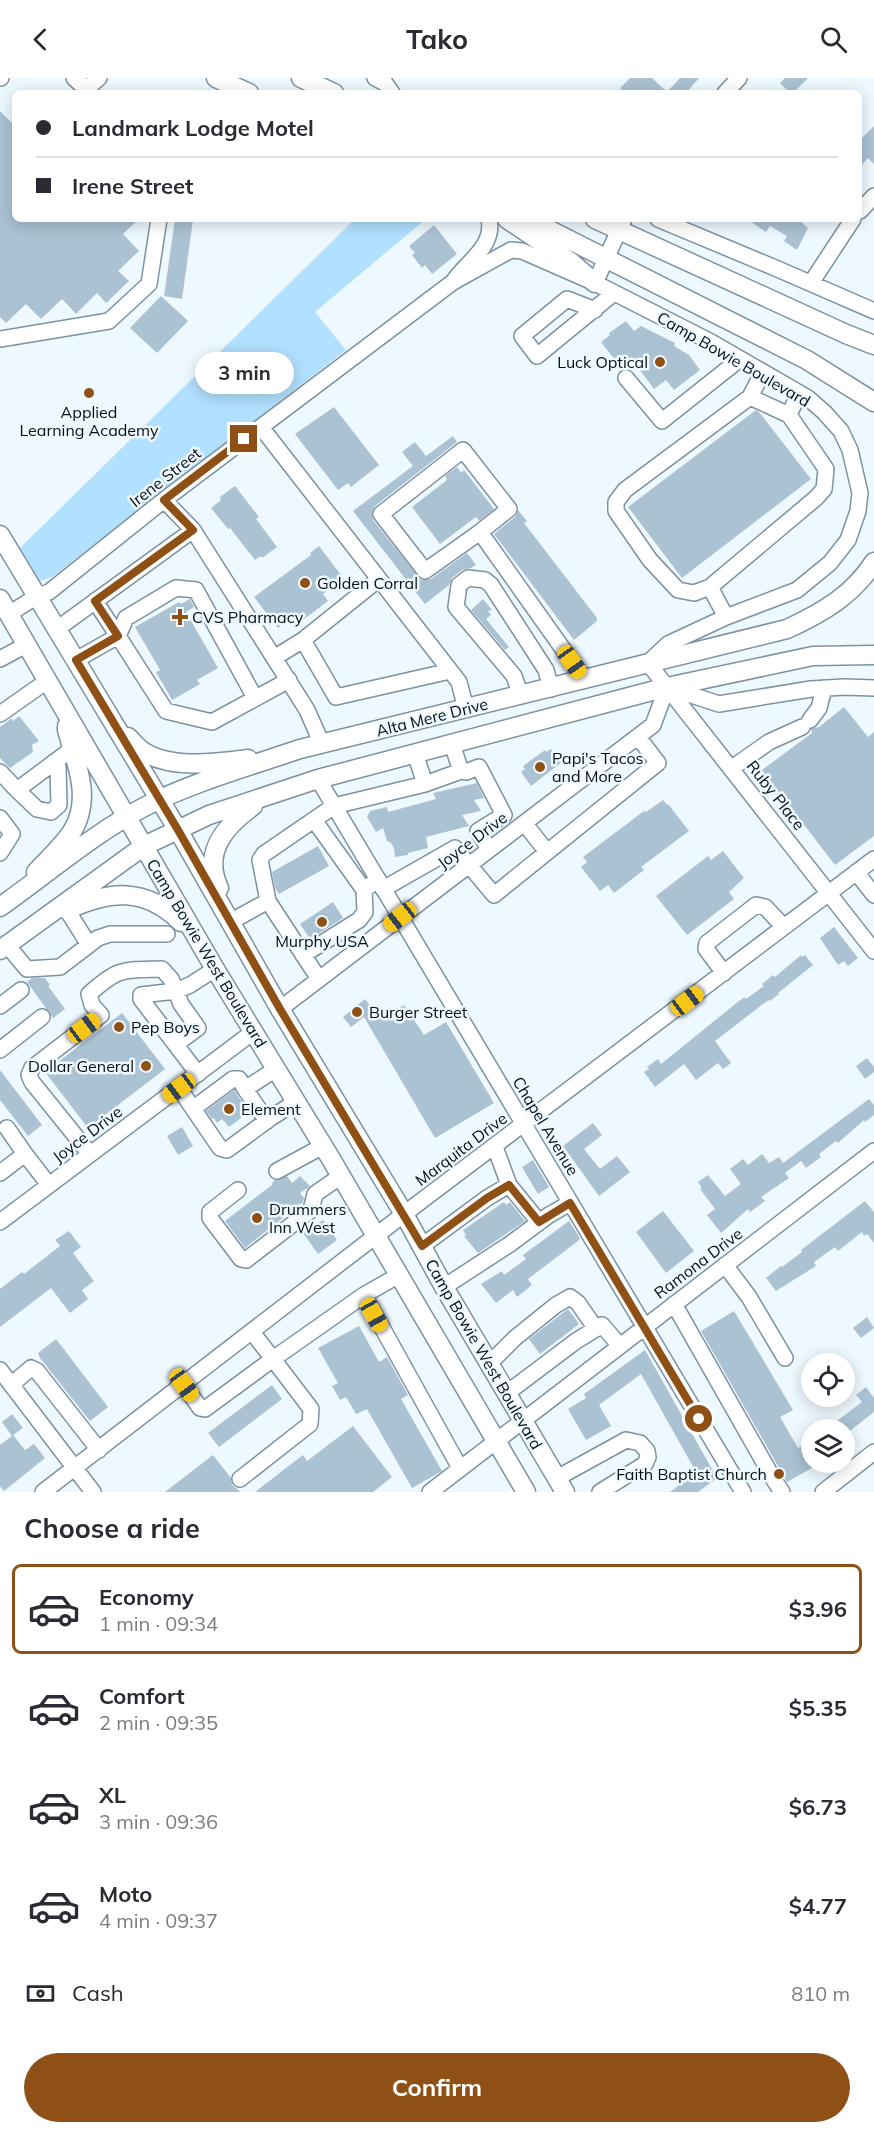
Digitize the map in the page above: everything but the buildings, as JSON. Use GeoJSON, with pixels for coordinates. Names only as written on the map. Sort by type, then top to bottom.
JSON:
{"type":"FeatureCollection","features":[{"type":"Feature","properties":{"kind":"main road"},"geometry":{"type":"LineString","coordinates":[[301,78],[327,90]]}},
{"type":"Feature","properties":{"kind":"main road"},"geometry":{"type":"LineString","coordinates":[[218,82],[241,90]]}},
{"type":"Feature","properties":{"kind":"main road"},"geometry":{"type":"LineString","coordinates":[[511,222],[572,263],[595,283]]}},
{"type":"Feature","properties":{"kind":"main road","name":"Camp Bowie Boulevard"},"geometry":{"type":"LineString","coordinates":[[534,222],[807,360],[874,402]]}},
{"type":"Feature","properties":{"kind":"main road"},"geometry":{"type":"LineString","coordinates":[[622,224],[787,307],[874,345]]}},
{"type":"Feature","properties":{"kind":"main road"},"geometry":{"type":"LineString","coordinates":[[0,535],[232,921]]}},
{"type":"Feature","properties":{"kind":"main road","name":"Alta Mere Drive"},"geometry":{"type":"LineString","coordinates":[[0,907],[127,817],[159,799],[280,756],[322,744],[787,629],[830,608],[850,591],[874,562]]}},
{"type":"Feature","properties":{"kind":"main road","name":"Camp Bowie West Boulevard"},"geometry":{"type":"LineString","coordinates":[[4,607],[215,969],[377,1237],[496,1441],[519,1489]]}},
{"type":"Feature","properties":{"kind":"main road","name":"Alta Mere Drive"},"geometry":{"type":"LineString","coordinates":[[4,947],[144,846],[209,816],[272,794],[318,779],[667,687],[813,656],[874,656]]}},
{"type":"Feature","properties":{"kind":"main road"},"geometry":{"type":"LineString","coordinates":[[108,714],[142,750],[159,759],[203,764],[280,756]]}},
{"type":"Feature","properties":{"kind":"main road"},"geometry":{"type":"LineString","coordinates":[[15,896],[72,831],[79,816],[82,803],[82,783],[67,730],[68,717]]}},
{"type":"Feature","properties":{"kind":"main road"},"geometry":{"type":"LineString","coordinates":[[232,921],[217,883],[213,866],[214,855],[219,840],[230,823],[272,794]]}},
{"type":"Feature","properties":{"kind":"main road"},"geometry":{"type":"LineString","coordinates":[[35,925],[99,897],[118,894],[145,897],[166,908],[181,921],[215,969]]}},
{"type":"Feature","properties":{"kind":"main road","name":"Camp Bowie West Boulevard"},"geometry":{"type":"LineString","coordinates":[[232,921],[280,1009],[404,1214],[444,1287],[561,1485]]}},
{"type":"Feature","properties":{"kind":"street"},"geometry":{"type":"LineString","coordinates":[[74,78],[86,90]]}},
{"type":"Feature","properties":{"kind":"street"},"geometry":{"type":"LineString","coordinates":[[88,90],[99,78]]}},
{"type":"Feature","properties":{"kind":"street"},"geometry":{"type":"LineString","coordinates":[[375,78],[385,83],[390,90]]}},
{"type":"Feature","properties":{"kind":"street"},"geometry":{"type":"LineString","coordinates":[[728,90],[739,78]]}},
{"type":"Feature","properties":{"kind":"street"},"geometry":{"type":"LineString","coordinates":[[862,209],[874,196]]}},
{"type":"Feature","properties":{"kind":"street"},"geometry":{"type":"LineString","coordinates":[[0,339],[109,321],[149,284],[159,222]]}},
{"type":"Feature","properties":{"kind":"street","name":"Irene Street"},"geometry":{"type":"LineString","coordinates":[[4,607],[49,592],[164,500],[453,282],[482,250],[491,229],[490,222]]}},
{"type":"Feature","properties":{"kind":"street"},"geometry":{"type":"LineString","coordinates":[[665,222],[874,311]]}},
{"type":"Feature","properties":{"kind":"street"},"geometry":{"type":"LineString","coordinates":[[811,283],[851,222]]}},
{"type":"Feature","properties":{"kind":"street"},"geometry":{"type":"LineString","coordinates":[[595,283],[622,224]]}},
{"type":"Feature","properties":{"kind":"street","name":"Camp Bowie Boulevard"},"geometry":{"type":"LineString","coordinates":[[453,282],[511,250],[522,251],[595,283],[711,342],[799,393],[825,413],[841,431],[850,450],[860,493],[858,512],[848,540],[830,563],[797,590],[726,617],[668,644],[648,663]]}},
{"type":"Feature","properties":{"kind":"street"},"geometry":{"type":"LineString","coordinates":[[595,310],[614,293]]}},
{"type":"Feature","properties":{"kind":"street"},"geometry":{"type":"LineString","coordinates":[[626,378],[662,421],[740,359]]}},
{"type":"Feature","properties":{"kind":"street"},"geometry":{"type":"LineString","coordinates":[[750,396],[789,415],[826,469],[824,489],[710,587],[694,593],[678,590],[650,561],[616,510],[616,502],[625,490],[750,396],[763,372]]}},
{"type":"Feature","properties":{"kind":"street"},"geometry":{"type":"LineString","coordinates":[[789,415],[799,393]]}},
{"type":"Feature","properties":{"kind":"street"},"geometry":{"type":"LineString","coordinates":[[261,427],[459,682],[466,709]]}},
{"type":"Feature","properties":{"kind":"street"},"geometry":{"type":"LineString","coordinates":[[463,450],[509,509],[480,532],[425,571],[381,514],[463,450]]}},
{"type":"Feature","properties":{"kind":"street"},"geometry":{"type":"LineString","coordinates":[[164,500],[193,530],[289,680],[307,710],[322,744]]}},
{"type":"Feature","properties":{"kind":"street"},"geometry":{"type":"LineString","coordinates":[[57,629],[193,530]]}},
{"type":"Feature","properties":{"kind":"street"},"geometry":{"type":"LineString","coordinates":[[480,532],[585,680]]}},
{"type":"Feature","properties":{"kind":"street"},"geometry":{"type":"LineString","coordinates":[[520,696],[514,676],[456,608],[459,585],[468,578],[485,580],[490,585],[546,670],[551,689]]}},
{"type":"Feature","properties":{"kind":"street"},"geometry":{"type":"LineString","coordinates":[[274,658],[303,640],[379,579]]}},
{"type":"Feature","properties":{"kind":"street"},"geometry":{"type":"LineString","coordinates":[[710,587],[726,617]]}},
{"type":"Feature","properties":{"kind":"street"},"geometry":{"type":"LineString","coordinates":[[76,660],[118,636],[126,618],[156,600],[177,588],[196,590],[255,698]]}},
{"type":"Feature","properties":{"kind":"street"},"geometry":{"type":"LineString","coordinates":[[95,601],[166,711],[212,722],[289,680]]}},
{"type":"Feature","properties":{"kind":"street"},"geometry":{"type":"LineString","coordinates":[[303,640],[336,697],[450,671]]}},
{"type":"Feature","properties":{"kind":"street"},"geometry":{"type":"LineString","coordinates":[[0,658],[26,645]]}},
{"type":"Feature","properties":{"kind":"street","name":"Ruby Place"},"geometry":{"type":"LineString","coordinates":[[648,663],[874,951]]}},
{"type":"Feature","properties":{"kind":"street"},"geometry":{"type":"LineString","coordinates":[[0,714],[47,681]]}},
{"type":"Feature","properties":{"kind":"street"},"geometry":{"type":"LineString","coordinates":[[667,687],[719,704],[824,688],[874,688]]}},
{"type":"Feature","properties":{"kind":"street","name":"Joyce Drive"},"geometry":{"type":"LineString","coordinates":[[280,1009],[653,725],[667,687]]}},
{"type":"Feature","properties":{"kind":"street"},"geometry":{"type":"LineString","coordinates":[[732,768],[769,742],[806,723],[819,708],[824,688]]}},
{"type":"Feature","properties":{"kind":"street"},"geometry":{"type":"LineString","coordinates":[[364,890],[455,848],[494,895],[658,763],[638,736]]}},
{"type":"Feature","properties":{"kind":"street"},"geometry":{"type":"LineString","coordinates":[[452,744],[461,771]]}},
{"type":"Feature","properties":{"kind":"street"},"geometry":{"type":"LineString","coordinates":[[17,790],[72,749]]}},
{"type":"Feature","properties":{"kind":"street"},"geometry":{"type":"LineString","coordinates":[[415,753],[425,784]]}},
{"type":"Feature","properties":{"kind":"street"},"geometry":{"type":"LineString","coordinates":[[0,772],[37,809],[51,812],[59,805],[58,767],[54,762]]}},
{"type":"Feature","properties":{"kind":"street"},"geometry":{"type":"LineString","coordinates":[[319,979],[268,901],[261,860],[264,854],[334,806],[425,784],[479,767],[504,814],[478,831],[489,849]]}},
{"type":"Feature","properties":{"kind":"street","name":"Chapel Avenue"},"geometry":{"type":"LineString","coordinates":[[318,779],[743,1492]]}},
{"type":"Feature","properties":{"kind":"street"},"geometry":{"type":"LineString","coordinates":[[0,818],[12,834],[0,853]]}},
{"type":"Feature","properties":{"kind":"street"},"geometry":{"type":"LineString","coordinates":[[303,955],[359,920],[365,912],[364,890],[314,820]]}},
{"type":"Feature","properties":{"kind":"street"},"geometry":{"type":"LineString","coordinates":[[525,824],[547,852]]}},
{"type":"Feature","properties":{"kind":"street","name":"Marquita Drive"},"geometry":{"type":"LineString","coordinates":[[43,1492],[404,1214],[874,858]]}},
{"type":"Feature","properties":{"kind":"street"},"geometry":{"type":"LineString","coordinates":[[856,872],[874,895]]}},
{"type":"Feature","properties":{"kind":"street"},"geometry":{"type":"LineString","coordinates":[[232,921],[268,901]]}},
{"type":"Feature","properties":{"kind":"street"},"geometry":{"type":"LineString","coordinates":[[724,973],[706,949],[707,943],[756,905],[765,907],[784,927]]}},
{"type":"Feature","properties":{"kind":"street"},"geometry":{"type":"LineString","coordinates":[[67,910],[89,945]]}},
{"type":"Feature","properties":{"kind":"street"},"geometry":{"type":"LineString","coordinates":[[4,947],[27,969],[60,967],[98,938],[111,934],[167,934]]}},
{"type":"Feature","properties":{"kind":"street"},"geometry":{"type":"LineString","coordinates":[[90,1154],[32,1082],[29,1075],[32,1068],[101,1015],[92,1005],[89,994],[119,971],[162,969],[171,979],[181,1004],[198,1028],[176,1044]]}},
{"type":"Feature","properties":{"kind":"street"},"geometry":{"type":"LineString","coordinates":[[198,1074],[141,999],[141,995],[176,991],[215,969]]}},
{"type":"Feature","properties":{"kind":"street"},"geometry":{"type":"LineString","coordinates":[[0,1006],[21,990]]}},
{"type":"Feature","properties":{"kind":"street"},"geometry":{"type":"LineString","coordinates":[[0,1050],[42,1017]]}},
{"type":"Feature","properties":{"kind":"street","name":"Joyce Drive"},"geometry":{"type":"LineString","coordinates":[[0,1222],[253,1032]]}},
{"type":"Feature","properties":{"kind":"street"},"geometry":{"type":"LineString","coordinates":[[246,1089],[276,1069]]}},
{"type":"Feature","properties":{"kind":"street"},"geometry":{"type":"LineString","coordinates":[[194,1108],[233,1079],[239,1079],[267,1121]]}},
{"type":"Feature","properties":{"kind":"street"},"geometry":{"type":"LineString","coordinates":[[179,1088],[220,1148],[227,1150],[296,1102]]}},
{"type":"Feature","properties":{"kind":"street"},"geometry":{"type":"LineString","coordinates":[[7,1128],[49,1185]]}},
{"type":"Feature","properties":{"kind":"street"},"geometry":{"type":"LineString","coordinates":[[278,1171],[323,1146]]}},
{"type":"Feature","properties":{"kind":"street"},"geometry":{"type":"LineString","coordinates":[[495,1147],[509,1185],[539,1222]]}},
{"type":"Feature","properties":{"kind":"street","name":"Ramona Drive"},"geometry":{"type":"LineString","coordinates":[[430,1492],[874,1151]]}},
{"type":"Feature","properties":{"kind":"street"},"geometry":{"type":"LineString","coordinates":[[0,1173],[25,1154]]}},
{"type":"Feature","properties":{"kind":"street"},"geometry":{"type":"LineString","coordinates":[[238,1190],[210,1212],[210,1218],[241,1259],[246,1260],[311,1210],[315,1194],[341,1176]]}},
{"type":"Feature","properties":{"kind":"street"},"geometry":{"type":"LineString","coordinates":[[422,1246],[487,1198],[509,1185]]}},
{"type":"Feature","properties":{"kind":"street"},"geometry":{"type":"LineString","coordinates":[[444,1287],[570,1203]]}},
{"type":"Feature","properties":{"kind":"street"},"geometry":{"type":"LineString","coordinates":[[725,1265],[749,1297],[785,1358]]}},
{"type":"Feature","properties":{"kind":"street"},"geometry":{"type":"LineString","coordinates":[[184,1385],[200,1407],[206,1409],[364,1295],[399,1275]]}},
{"type":"Feature","properties":{"kind":"street"},"geometry":{"type":"LineString","coordinates":[[364,1295],[460,1468]]}},
{"type":"Feature","properties":{"kind":"street"},"geometry":{"type":"LineString","coordinates":[[489,1364],[526,1329],[570,1297],[578,1303],[596,1329]]}},
{"type":"Feature","properties":{"kind":"street"},"geometry":{"type":"LineString","coordinates":[[674,1304],[782,1492]]}},
{"type":"Feature","properties":{"kind":"street"},"geometry":{"type":"LineString","coordinates":[[507,1393],[576,1341],[602,1325],[620,1346]]}},
{"type":"Feature","properties":{"kind":"street"},"geometry":{"type":"LineString","coordinates":[[240,1479],[310,1424],[311,1409],[252,1332]]}},
{"type":"Feature","properties":{"kind":"street"},"geometry":{"type":"LineString","coordinates":[[11,1385],[31,1368],[37,1371],[99,1450]]}},
{"type":"Feature","properties":{"kind":"street"},"geometry":{"type":"LineString","coordinates":[[0,1370],[93,1492]]}},
{"type":"Feature","properties":{"kind":"street"},"geometry":{"type":"LineString","coordinates":[[561,1485],[626,1440],[640,1443],[647,1451],[645,1464],[600,1492]]}},
{"type":"Feature","properties":{"kind":"street"},"geometry":{"type":"LineString","coordinates":[[824,1492],[874,1452]]}},
{"type":"Feature","properties":{"kind":"shaded area"},"geometry":{"type":"Polygon","coordinates":[[[352,222],[422,222],[315,312],[346,350],[52,577],[40,581],[20,548],[352,222]]]}},
{"type":"Feature","properties":{"kind":"place","name":"Luck Optical"},"geometry":{"type":"Point","coordinates":[660,362]}},
{"type":"Feature","properties":{"kind":"place","name":"Applied Learning Academy"},"geometry":{"type":"Point","coordinates":[89,393]}},
{"type":"Feature","properties":{"kind":"place","name":"Golden Corral"},"geometry":{"type":"Point","coordinates":[305,583]}},
{"type":"Feature","properties":{"kind":"place","name":"CVS Pharmacy"},"geometry":{"type":"Point","coordinates":[180,617]}},
{"type":"Feature","properties":{"kind":"place","name":"Papi's Tacos and More"},"geometry":{"type":"Point","coordinates":[540,767]}},
{"type":"Feature","properties":{"kind":"place","name":"Murphy USA"},"geometry":{"type":"Point","coordinates":[322,922]}},
{"type":"Feature","properties":{"kind":"place","name":"Burger Street"},"geometry":{"type":"Point","coordinates":[357,1012]}},
{"type":"Feature","properties":{"kind":"place","name":"Pep Boys"},"geometry":{"type":"Point","coordinates":[119,1027]}},
{"type":"Feature","properties":{"kind":"place","name":"Dollar General"},"geometry":{"type":"Point","coordinates":[146,1066]}},
{"type":"Feature","properties":{"kind":"place","name":"Element"},"geometry":{"type":"Point","coordinates":[229,1109]}},
{"type":"Feature","properties":{"kind":"place","name":"Drummers Inn West"},"geometry":{"type":"Point","coordinates":[257,1218]}},
{"type":"Feature","properties":{"kind":"place","name":"Faith Baptist Church"},"geometry":{"type":"Point","coordinates":[779,1474]}},
{"type":"Feature","properties":{"kind":"route"},"geometry":{"type":"LineString","coordinates":[[244,439],[164,500],[193,530],[95,601],[118,636],[76,660],[422,1246],[487,1198],[509,1185],[539,1222],[570,1203],[699,1419]]}}]}
